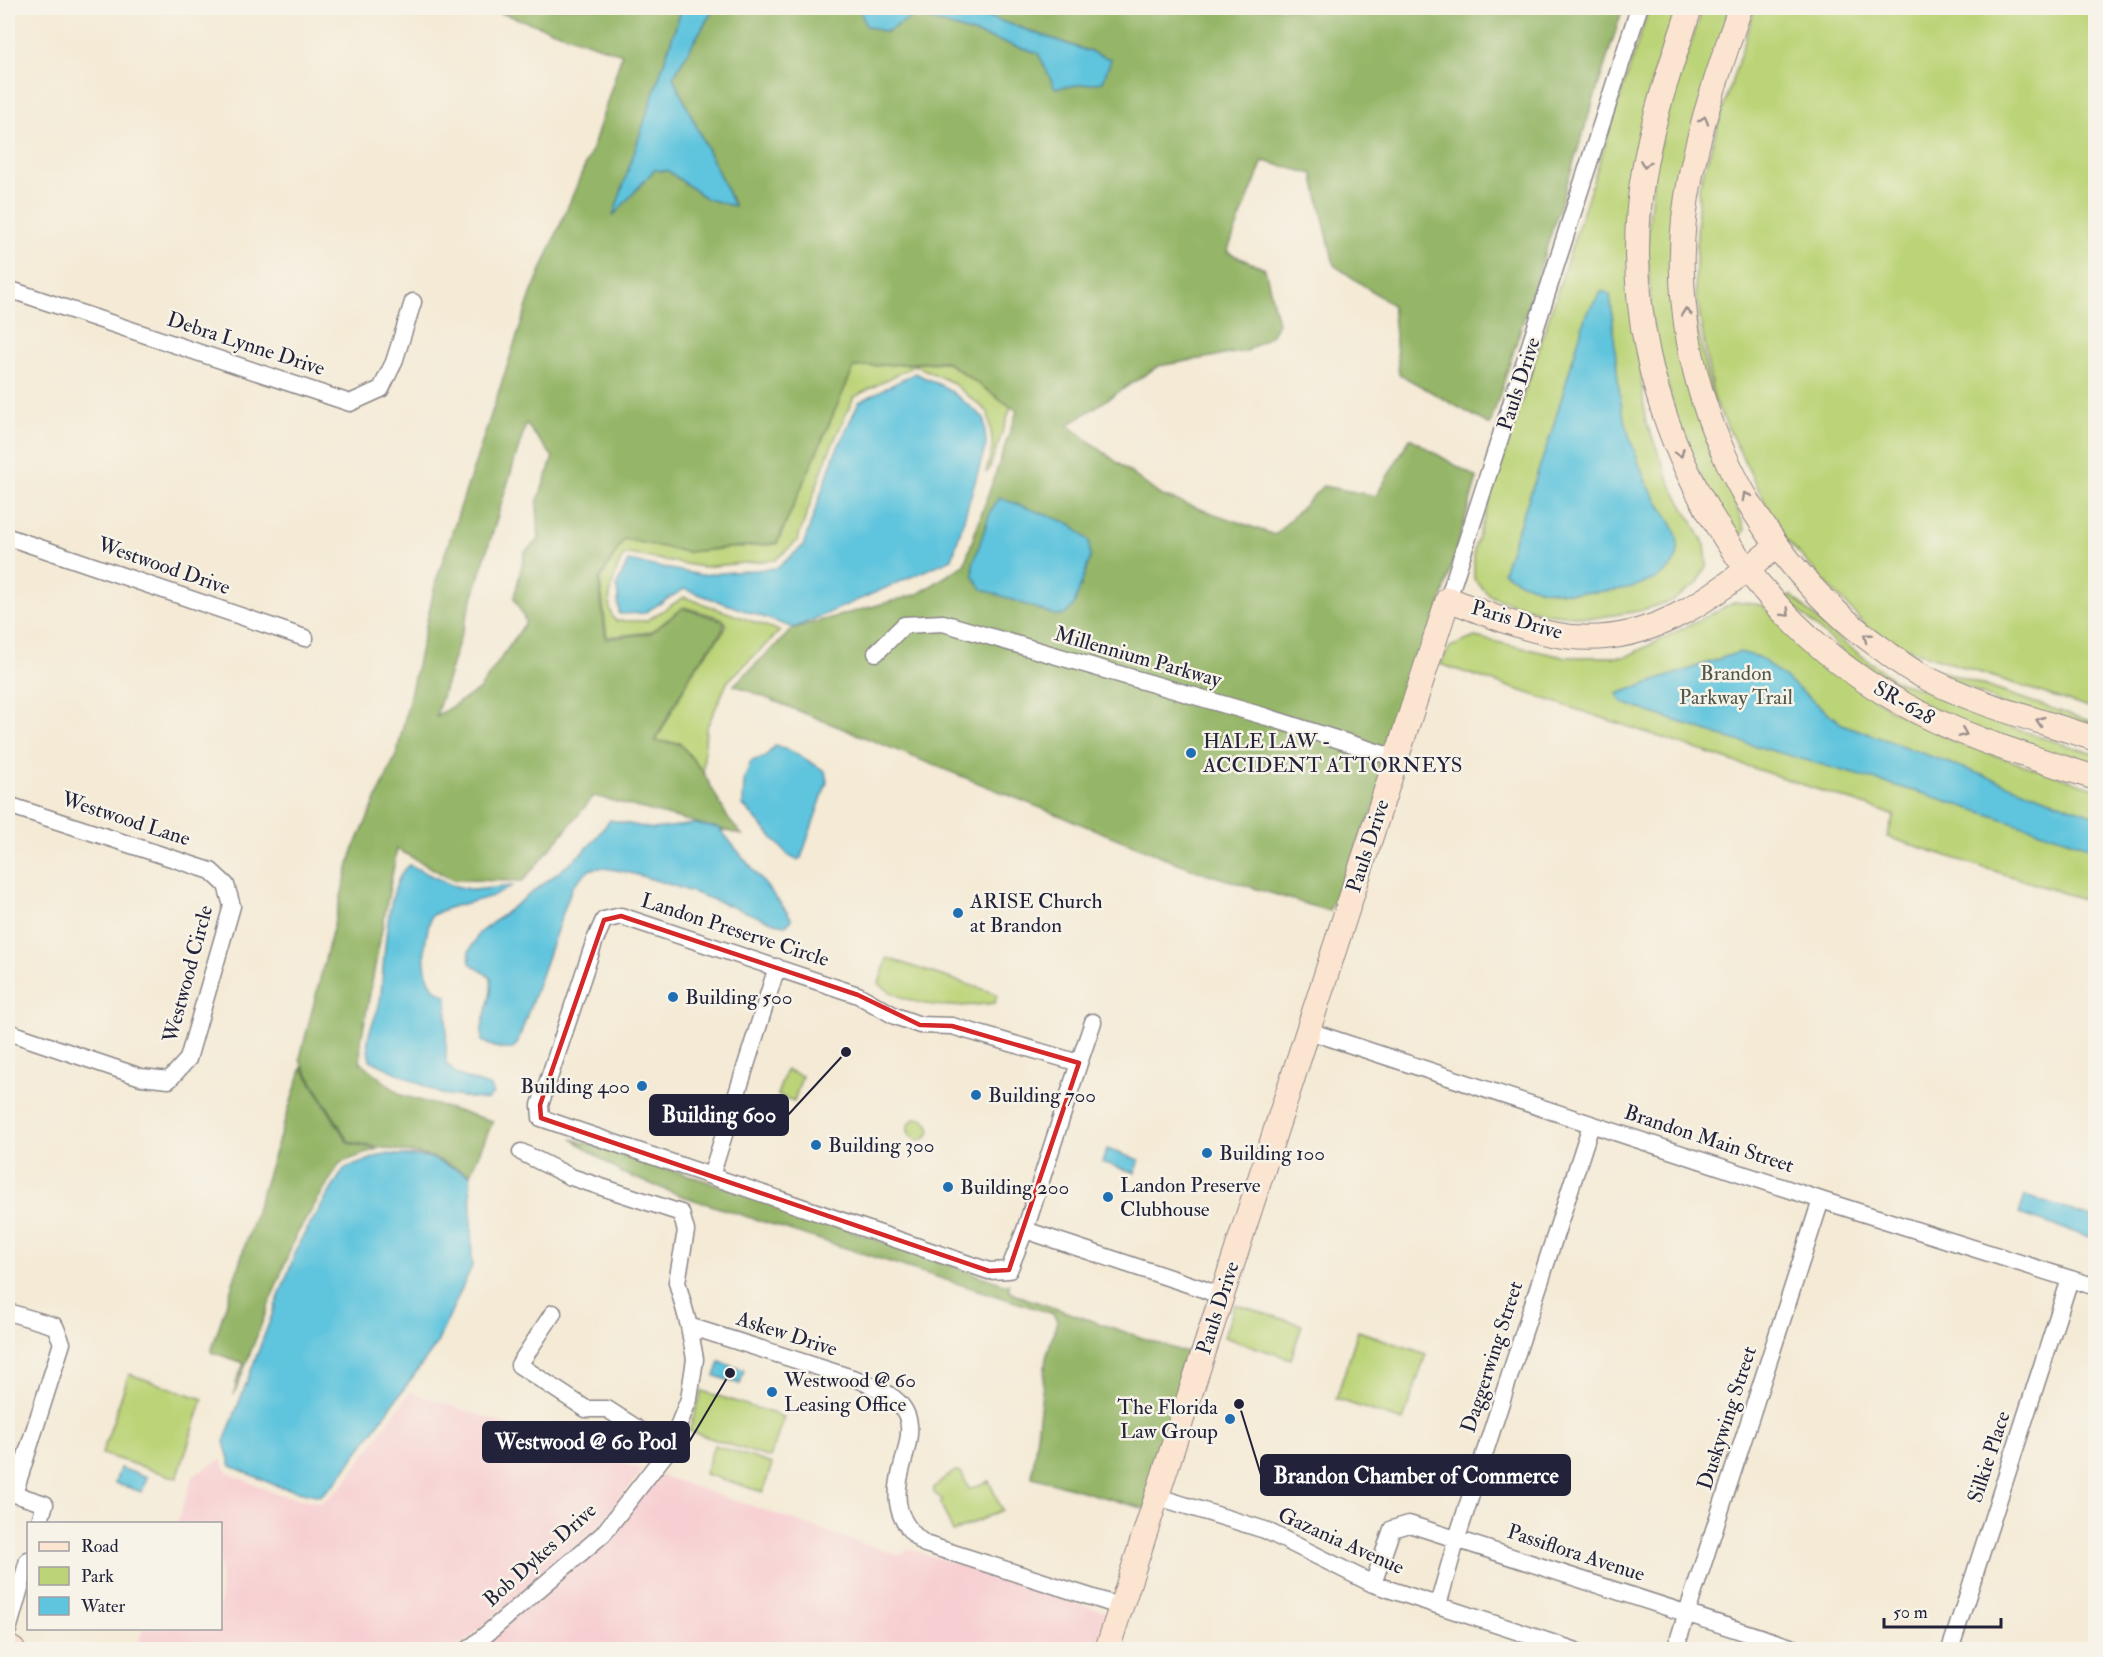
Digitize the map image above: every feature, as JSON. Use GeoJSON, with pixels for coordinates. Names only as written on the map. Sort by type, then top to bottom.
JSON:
{"type":"FeatureCollection","features":[{"type":"Feature","properties":{"kind":"main road","name":"SR-628"},"geometry":{"type":"LineString","coordinates":[[1690,8],[1655,115],[1647,149],[1639,211],[1640,294],[1652,371],[1676,445],[1697,492],[1747,570],[1806,633],[1863,679],[1938,723],[1988,744],[2096,778]]}},
{"type":"Feature","properties":{"kind":"main road"},"geometry":{"type":"LineString","coordinates":[[1740,8],[1693,159],[1684,220],[1682,265],[1691,347],[1702,394],[1719,441],[1736,478],[1777,546],[1833,609],[1914,672],[1956,693],[2096,739]]}},
{"type":"Feature","properties":{"kind":"main road","name":"Paris Drive"},"geometry":{"type":"LineString","coordinates":[[1448,599],[1514,624],[1555,635],[1608,636],[1661,624],[1699,606],[1777,546]]}},
{"type":"Feature","properties":{"kind":"main road","name":"Pauls Drive"},"geometry":{"type":"LineString","coordinates":[[1107,1650],[1448,599]]}},
{"type":"Feature","properties":{"kind":"main road"},"geometry":{"type":"LineString","coordinates":[[8,1647],[14,1650]]}},
{"type":"Feature","properties":{"kind":"street","name":"Pauls Drive"},"geometry":{"type":"LineString","coordinates":[[1448,599],[1639,8]]}},
{"type":"Feature","properties":{"kind":"street","name":"Debra Lynne Drive"},"geometry":{"type":"LineString","coordinates":[[8,289],[350,403],[381,389],[394,362],[414,302]]}},
{"type":"Feature","properties":{"kind":"street","name":"Westwood Drive"},"geometry":{"type":"LineString","coordinates":[[8,537],[305,638]]}},
{"type":"Feature","properties":{"kind":"street","name":"Millennium Parkway"},"geometry":{"type":"LineString","coordinates":[[876,653],[904,625],[943,623],[1268,717],[1396,758]]}},
{"type":"Feature","properties":{"kind":"street","name":"Westwood Lane"},"geometry":{"type":"LineString","coordinates":[[8,805],[211,870],[226,885]]}},
{"type":"Feature","properties":{"kind":"street","name":"Westwood Circle"},"geometry":{"type":"LineString","coordinates":[[8,1032],[141,1077],[169,1080],[188,1059],[232,906],[226,885]]}},
{"type":"Feature","properties":{"kind":"street","name":"Landon Preserve Circle"},"geometry":{"type":"LineString","coordinates":[[1079,1063],[952,1026],[920,1025],[895,1016],[858,995],[621,916],[604,920],[595,939],[540,1105],[541,1118],[989,1271],[1009,1270],[1025,1230],[1093,1022]]}},
{"type":"Feature","properties":{"kind":"street"},"geometry":{"type":"LineString","coordinates":[[711,1176],[777,967]]}},
{"type":"Feature","properties":{"kind":"street","name":"Brandon Main Street"},"geometry":{"type":"LineString","coordinates":[[1309,1031],[1821,1200],[2096,1287]]}},
{"type":"Feature","properties":{"kind":"street","name":"Daggerwing Street"},"geometry":{"type":"LineString","coordinates":[[1438,1605],[1457,1538],[1592,1125]]}},
{"type":"Feature","properties":{"kind":"street"},"geometry":{"type":"LineString","coordinates":[[521,1152],[571,1177],[681,1213],[687,1231],[677,1282],[689,1326]]}},
{"type":"Feature","properties":{"kind":"street","name":"Duskywing Street"},"geometry":{"type":"LineString","coordinates":[[1675,1650],[1821,1200]]}},
{"type":"Feature","properties":{"kind":"street"},"geometry":{"type":"LineString","coordinates":[[1025,1230],[1203,1289],[1222,1298]]}},
{"type":"Feature","properties":{"kind":"street","name":"Silkie Place"},"geometry":{"type":"LineString","coordinates":[[1950,1650],[2070,1279]]}},
{"type":"Feature","properties":{"kind":"street"},"geometry":{"type":"LineString","coordinates":[[8,1312],[55,1326],[62,1343],[11,1493],[45,1504],[40,1522]]}},
{"type":"Feature","properties":{"kind":"street"},"geometry":{"type":"LineString","coordinates":[[553,1313],[519,1365],[586,1409],[607,1409],[669,1449]]}},
{"type":"Feature","properties":{"kind":"street","name":"Bob Dykes Drive"},"geometry":{"type":"LineString","coordinates":[[468,1650],[603,1534],[669,1449],[689,1399],[695,1359],[689,1326]]}},
{"type":"Feature","properties":{"kind":"street","name":"Askew Drive"},"geometry":{"type":"LineString","coordinates":[[689,1326],[862,1381],[885,1392],[900,1403],[909,1425],[909,1433],[897,1482],[898,1508],[909,1532],[925,1544],[1122,1607]]}},
{"type":"Feature","properties":{"kind":"street","name":"Gazania Avenue"},"geometry":{"type":"LineString","coordinates":[[1158,1497],[1265,1530],[1373,1584],[1574,1650]]}},
{"type":"Feature","properties":{"kind":"street","name":"Passiflora Avenue"},"geometry":{"type":"LineString","coordinates":[[1373,1584],[1392,1529],[1409,1524],[1688,1612],[1800,1650]]}},
{"type":"Feature","properties":{"kind":"street"},"geometry":{"type":"LineString","coordinates":[[8,1630],[27,1564]]}},
{"type":"Feature","properties":{"kind":"highlighted area"},"geometry":{"type":"Polygon","coordinates":[[[621,916],[777,967],[858,995],[920,1025],[952,1026],[1079,1063],[1009,1270],[989,1271],[541,1118],[540,1105],[604,920],[621,916]]]}},
{"type":"Feature","properties":{"kind":"shaded area"},"geometry":{"type":"Polygon","coordinates":[[[410,1392],[643,1470],[598,1527],[456,1649],[136,1650],[143,1630],[222,1630],[222,1522],[177,1522],[193,1476],[221,1459],[228,1473],[274,1493],[322,1503],[342,1486],[410,1392]]]}},
{"type":"Feature","properties":{"kind":"shaded area"},"geometry":{"type":"Polygon","coordinates":[[[659,1475],[898,1555],[905,1553],[907,1548],[1111,1614],[1099,1649],[481,1650],[659,1475]]]}},
{"type":"Feature","properties":{"kind":"green space"},"geometry":{"type":"Polygon","coordinates":[[[486,8],[682,8],[614,214],[654,170],[668,171],[707,199],[734,205],[673,77],[714,8],[859,8],[866,26],[886,32],[915,15],[1038,53],[1111,59],[963,8],[1623,8],[1490,425],[1399,374],[1392,305],[1334,265],[1313,174],[1263,161],[1227,252],[1265,269],[1278,323],[1272,335],[1247,351],[1158,366],[1068,425],[1160,495],[1275,535],[1323,486],[1376,496],[1410,438],[1477,478],[1396,758],[1329,911],[1198,871],[734,685],[794,628],[918,594],[964,565],[1017,411],[946,361],[854,367],[777,543],[687,552],[624,539],[599,580],[606,639],[651,633],[683,608],[724,621],[723,630],[693,670],[655,741],[680,744],[703,772],[729,820],[742,835],[594,796],[523,881],[453,880],[397,849],[361,1041],[360,1062],[401,1095],[493,1121],[470,1174],[429,1156],[349,1142],[300,1058],[352,853],[397,753],[436,581],[531,294],[593,147],[622,54],[486,8]],[[526,424],[436,716],[479,690],[526,622],[514,598],[525,552],[539,539],[537,503],[553,457],[526,424]]]}},
{"type":"Feature","properties":{"kind":"green space","name":"Brandon Parkway Trail"},"geometry":{"type":"Polygon","coordinates":[[[1649,8],[1679,8],[1649,101],[1641,374],[1645,419],[1670,483],[1705,545],[1707,564],[1698,583],[1672,601],[1639,611],[1594,618],[1543,613],[1489,595],[1474,579],[1474,549],[1649,8]]]}},
{"type":"Feature","properties":{"kind":"green space"},"geometry":{"type":"Polygon","coordinates":[[[1703,8],[1730,8],[1674,216],[1732,495],[1745,530],[1742,535],[1724,519],[1681,438],[1651,317],[1647,243],[1654,170],[1667,113],[1703,8]]]}},
{"type":"Feature","properties":{"kind":"green space"},"geometry":{"type":"Polygon","coordinates":[[[1755,8],[2095,8],[2095,710],[1890,643],[1866,626],[1781,534],[1714,400],[1695,288],[1699,186],[1755,8]]]}},
{"type":"Feature","properties":{"kind":"green space"},"geometry":{"type":"Polygon","coordinates":[[[946,362],[1011,407],[989,470],[986,472],[993,446],[988,412],[951,382],[915,365],[854,397],[828,454],[797,541],[775,560],[702,567],[629,554],[623,556],[613,580],[610,598],[612,615],[616,621],[646,621],[684,597],[780,631],[728,681],[706,729],[703,772],[680,743],[656,741],[694,670],[725,630],[726,623],[721,618],[684,607],[651,632],[607,637],[600,580],[624,539],[687,552],[777,544],[854,367],[946,362]]]}},
{"type":"Feature","properties":{"kind":"green space"},"geometry":{"type":"Polygon","coordinates":[[[1791,595],[1832,634],[1896,681],[1931,692],[1963,709],[2010,727],[2095,754],[2095,771],[1977,732],[1866,673],[1785,598],[1791,595]]]}},
{"type":"Feature","properties":{"kind":"green space","name":"Brandon Parkway Trail"},"geometry":{"type":"Polygon","coordinates":[[[1735,602],[1762,605],[1800,644],[1888,708],[1960,744],[2095,788],[2095,903],[1887,837],[1894,815],[1440,664],[1450,647],[1475,637],[1563,657],[1626,657],[1735,602]]]}},
{"type":"Feature","properties":{"kind":"green space"},"geometry":{"type":"Polygon","coordinates":[[[1923,665],[2095,723],[2095,736],[2011,709],[1923,665]]]}},
{"type":"Feature","properties":{"kind":"green space"},"geometry":{"type":"Polygon","coordinates":[[[887,958],[997,994],[995,1003],[949,1006],[905,999],[879,984],[887,958]]]}},
{"type":"Feature","properties":{"kind":"green space"},"geometry":{"type":"Polygon","coordinates":[[[302,1067],[348,1143],[377,1149],[340,1163],[295,1237],[234,1395],[244,1363],[211,1352],[302,1067]]]}},
{"type":"Feature","properties":{"kind":"green space"},"geometry":{"type":"Polygon","coordinates":[[[786,1070],[802,1076],[794,1101],[777,1095],[786,1070]]]}},
{"type":"Feature","properties":{"kind":"green space"},"geometry":{"type":"Polygon","coordinates":[[[915,1118],[923,1118],[930,1125],[930,1133],[923,1140],[915,1140],[908,1133],[908,1125],[915,1118]]]}},
{"type":"Feature","properties":{"kind":"green space"},"geometry":{"type":"Polygon","coordinates":[[[572,1139],[716,1184],[1009,1284],[1009,1290],[1013,1294],[1184,1352],[1192,1349],[1208,1301],[1146,1509],[1032,1477],[1046,1358],[1057,1321],[1053,1314],[685,1197],[622,1173],[572,1139]]]}},
{"type":"Feature","properties":{"kind":"green space"},"geometry":{"type":"Polygon","coordinates":[[[1235,1304],[1302,1325],[1291,1359],[1224,1337],[1235,1304]]]}},
{"type":"Feature","properties":{"kind":"green space"},"geometry":{"type":"Polygon","coordinates":[[[1358,1331],[1426,1354],[1403,1421],[1336,1399],[1358,1331]]]}},
{"type":"Feature","properties":{"kind":"green space"},"geometry":{"type":"Polygon","coordinates":[[[129,1374],[203,1399],[177,1478],[102,1454],[129,1374]]]}},
{"type":"Feature","properties":{"kind":"green space"},"geometry":{"type":"Polygon","coordinates":[[[702,1391],[784,1417],[770,1458],[689,1431],[702,1391]]]}},
{"type":"Feature","properties":{"kind":"green space"},"geometry":{"type":"Polygon","coordinates":[[[714,1445],[772,1464],[763,1492],[705,1474],[714,1445]]]}},
{"type":"Feature","properties":{"kind":"green space"},"geometry":{"type":"Polygon","coordinates":[[[955,1471],[961,1472],[969,1489],[989,1481],[1002,1510],[953,1532],[940,1502],[943,1500],[934,1493],[934,1487],[955,1471]]]}},
{"type":"Feature","properties":{"kind":"water"},"geometry":{"type":"Polygon","coordinates":[[[682,8],[714,8],[673,77],[734,206],[707,199],[668,171],[654,170],[613,216],[682,8]]]}},
{"type":"Feature","properties":{"kind":"water"},"geometry":{"type":"Polygon","coordinates":[[[859,8],[963,8],[1111,59],[1103,82],[1055,88],[1038,53],[915,15],[886,32],[866,26],[859,8]]]}},
{"type":"Feature","properties":{"kind":"water"},"geometry":{"type":"Polygon","coordinates":[[[1602,291],[1610,294],[1618,380],[1631,443],[1648,486],[1671,522],[1678,541],[1678,551],[1669,569],[1660,576],[1639,585],[1594,592],[1566,593],[1539,589],[1503,572],[1551,434],[1586,314],[1602,291]]]}},
{"type":"Feature","properties":{"kind":"water"},"geometry":{"type":"Polygon","coordinates":[[[915,373],[948,389],[984,418],[986,445],[952,559],[794,628],[684,589],[644,613],[619,614],[617,585],[628,561],[701,575],[777,568],[803,546],[834,456],[859,402],[915,373]]]}},
{"type":"Feature","properties":{"kind":"water"},"geometry":{"type":"Polygon","coordinates":[[[1000,498],[1071,524],[1089,541],[1090,559],[1074,605],[1065,615],[1054,615],[982,589],[973,576],[973,564],[991,510],[1000,498]]]}},
{"type":"Feature","properties":{"kind":"water"},"geometry":{"type":"Polygon","coordinates":[[[1739,652],[1759,657],[1842,724],[2095,816],[2095,849],[1928,795],[1717,735],[1623,703],[1617,694],[1739,652]]]}},
{"type":"Feature","properties":{"kind":"water"},"geometry":{"type":"Polygon","coordinates":[[[776,745],[797,754],[825,771],[827,782],[801,858],[797,860],[789,856],[743,805],[744,781],[751,761],[765,757],[776,745]]]}},
{"type":"Feature","properties":{"kind":"water"},"geometry":{"type":"Polygon","coordinates":[[[610,820],[653,829],[695,824],[719,828],[784,908],[791,918],[790,922],[785,925],[775,923],[681,888],[626,872],[606,868],[589,870],[572,887],[517,1044],[512,1049],[508,1049],[497,1048],[482,1041],[491,978],[470,963],[469,952],[479,933],[573,861],[590,845],[610,820]]]}},
{"type":"Feature","properties":{"kind":"water"},"geometry":{"type":"Polygon","coordinates":[[[409,865],[451,885],[473,890],[512,886],[492,896],[451,907],[431,916],[425,943],[426,972],[429,980],[434,988],[447,996],[446,1063],[456,1074],[491,1087],[493,1094],[487,1100],[441,1094],[370,1060],[369,1033],[380,1003],[391,905],[401,874],[409,865]]]}},
{"type":"Feature","properties":{"kind":"water"},"geometry":{"type":"Polygon","coordinates":[[[1107,1149],[1139,1160],[1135,1173],[1102,1162],[1107,1149]]]}},
{"type":"Feature","properties":{"kind":"water"},"geometry":{"type":"Polygon","coordinates":[[[384,1154],[428,1157],[470,1175],[472,1266],[436,1345],[336,1482],[320,1496],[277,1486],[231,1466],[224,1442],[300,1241],[344,1169],[384,1154]]]}},
{"type":"Feature","properties":{"kind":"water"},"geometry":{"type":"Polygon","coordinates":[[[2025,1196],[2095,1218],[2095,1239],[2019,1214],[2025,1196]]]}},
{"type":"Feature","properties":{"kind":"water"},"geometry":{"type":"Polygon","coordinates":[[[720,1362],[744,1370],[740,1384],[715,1376],[720,1362]]]}},
{"type":"Feature","properties":{"kind":"water"},"geometry":{"type":"Polygon","coordinates":[[[120,1468],[147,1477],[142,1492],[115,1483],[120,1468]]]}},
{"type":"Feature","properties":{"kind":"place","name":"HALE LAW - ACCIDENT ATTORNEYS"},"geometry":{"type":"Point","coordinates":[1191,753]}},
{"type":"Feature","properties":{"kind":"place","name":"ARISE Church at Brandon"},"geometry":{"type":"Point","coordinates":[958,913]}},
{"type":"Feature","properties":{"kind":"place","name":"Building 500"},"geometry":{"type":"Point","coordinates":[673,997]}},
{"type":"Feature","properties":{"kind":"place","name":"Building 600"},"geometry":{"type":"Point","coordinates":[846,1052]}},
{"type":"Feature","properties":{"kind":"place","name":"Building 400"},"geometry":{"type":"Point","coordinates":[642,1086]}},
{"type":"Feature","properties":{"kind":"place","name":"Building 700"},"geometry":{"type":"Point","coordinates":[976,1095]}},
{"type":"Feature","properties":{"kind":"place","name":"Building 300"},"geometry":{"type":"Point","coordinates":[816,1145]}},
{"type":"Feature","properties":{"kind":"place","name":"Building 100"},"geometry":{"type":"Point","coordinates":[1207,1153]}},
{"type":"Feature","properties":{"kind":"place","name":"Building 200"},"geometry":{"type":"Point","coordinates":[948,1187]}},
{"type":"Feature","properties":{"kind":"place","name":"Landon Preserve Clubhouse"},"geometry":{"type":"Point","coordinates":[1108,1197]}},
{"type":"Feature","properties":{"kind":"place","name":"Westwood @ 60 Pool"},"geometry":{"type":"Point","coordinates":[730,1373]}},
{"type":"Feature","properties":{"kind":"place","name":"Westwood @ 60 Leasing Office"},"geometry":{"type":"Point","coordinates":[772,1392]}},
{"type":"Feature","properties":{"kind":"place","name":"Brandon Chamber of Commerce"},"geometry":{"type":"Point","coordinates":[1239,1404]}},
{"type":"Feature","properties":{"kind":"place","name":"The Florida Law Group"},"geometry":{"type":"Point","coordinates":[1230,1419]}}]}
